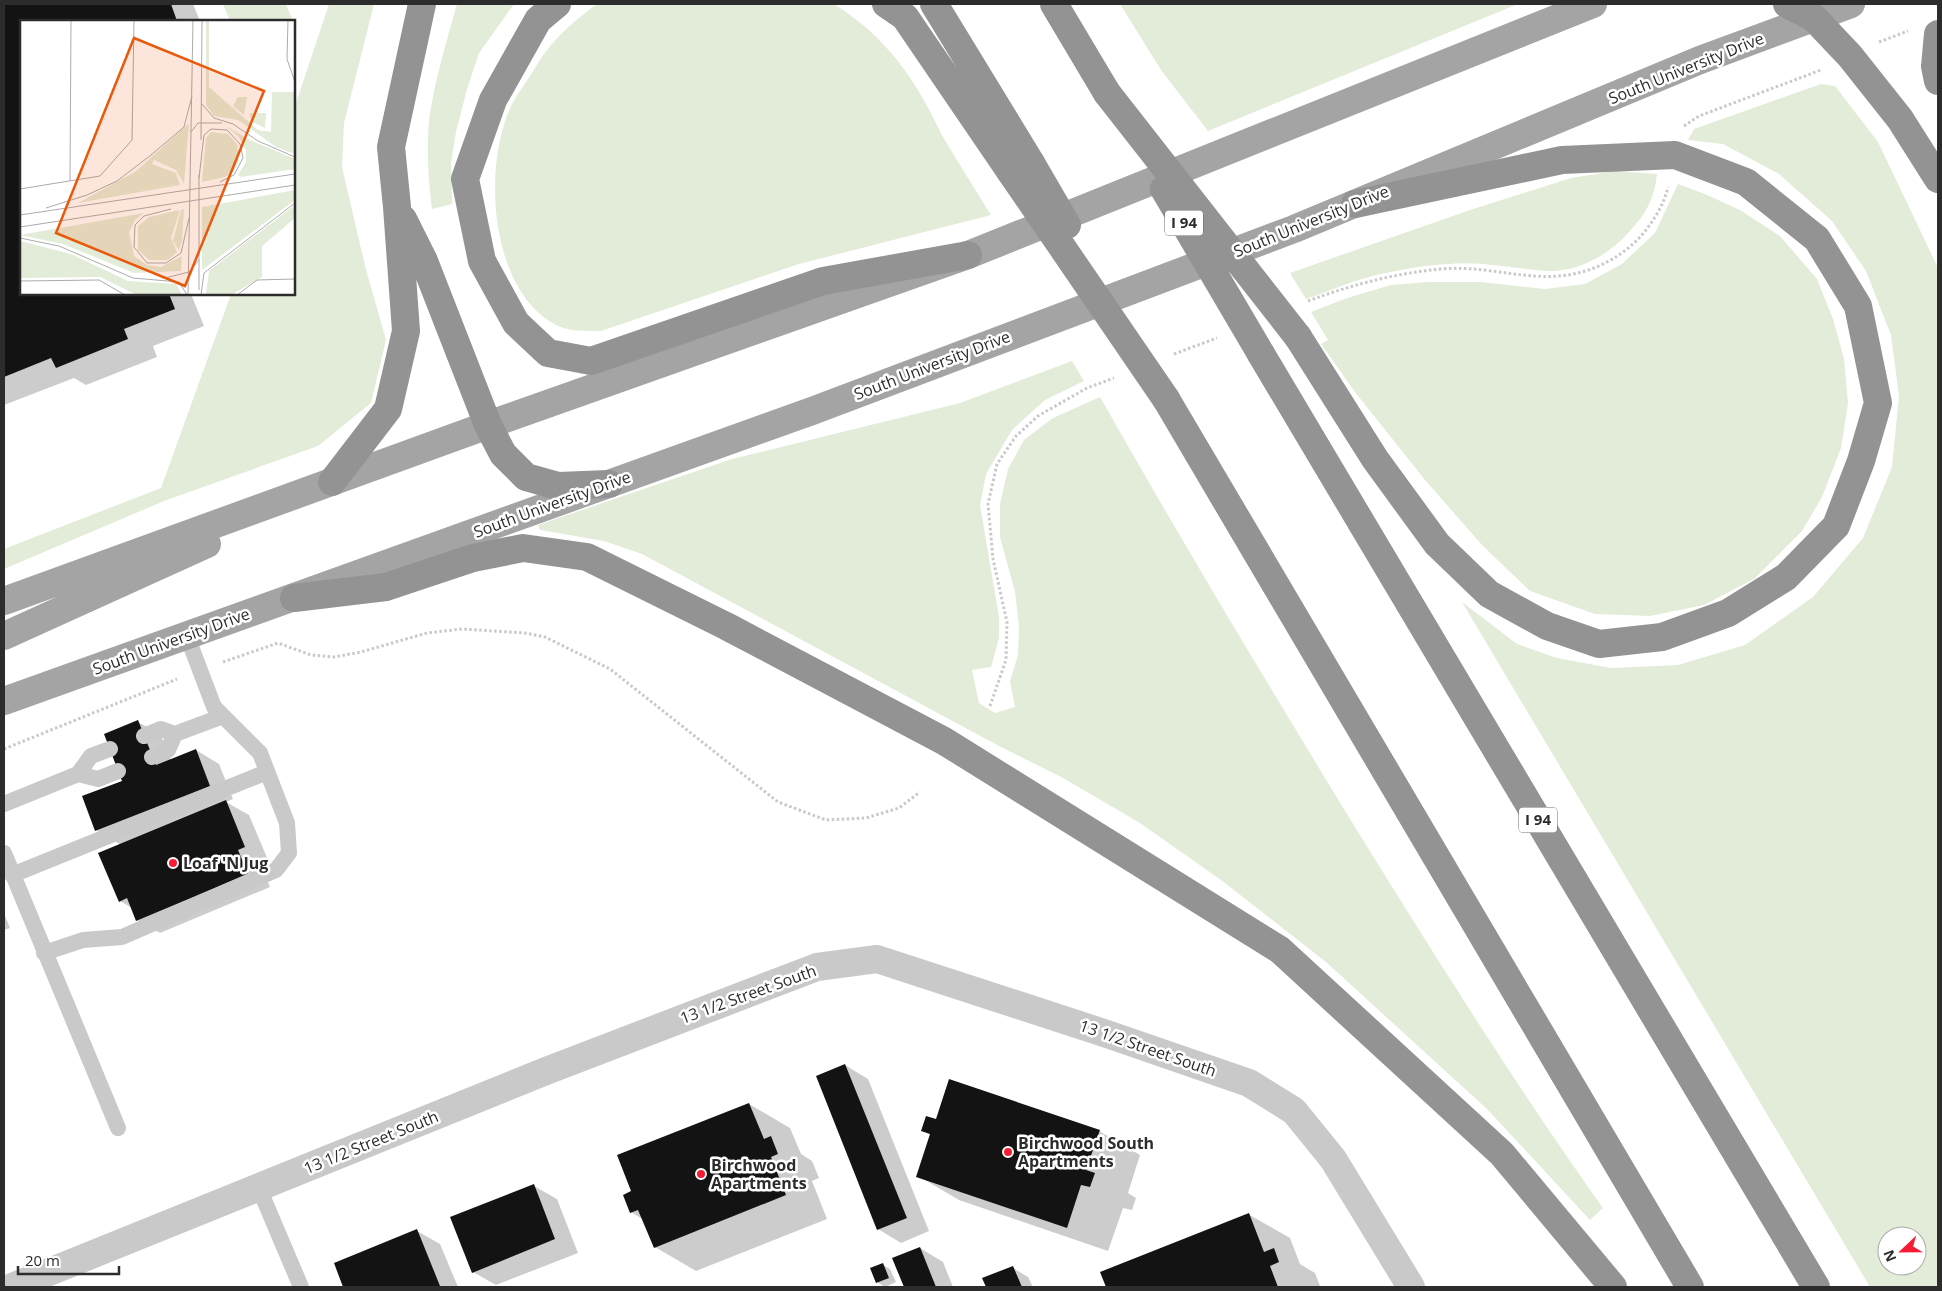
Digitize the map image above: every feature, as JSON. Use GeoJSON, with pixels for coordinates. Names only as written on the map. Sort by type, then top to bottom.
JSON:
{"type":"FeatureCollection","features":[{"type":"Feature","properties":{"kind":"highway"},"geometry":{"type":"LineString","coordinates":[[332,482],[388,409],[406,331],[391,147],[422,4]]}},
{"type":"Feature","properties":{"kind":"highway"},"geometry":{"type":"LineString","coordinates":[[557,4],[538,20],[493,100],[465,180],[482,261],[516,323],[548,353],[591,360],[823,281],[968,255]]}},
{"type":"Feature","properties":{"kind":"highway"},"geometry":{"type":"LineString","coordinates":[[886,4],[905,17],[1021,167]]}},
{"type":"Feature","properties":{"kind":"highway"},"geometry":{"type":"LineString","coordinates":[[934,4],[1021,167],[1166,399],[1690,1287]]}},
{"type":"Feature","properties":{"kind":"highway","name":"I 94"},"geometry":{"type":"LineString","coordinates":[[1054,4],[1816,1287]]}},
{"type":"Feature","properties":{"kind":"highway"},"geometry":{"type":"LineString","coordinates":[[1787,4],[1814,18],[1850,56],[1900,119],[1938,179]]}},
{"type":"Feature","properties":{"kind":"highway"},"geometry":{"type":"LineString","coordinates":[[1938,34],[1935,66],[1938,81]]}},
{"type":"Feature","properties":{"kind":"highway"},"geometry":{"type":"LineString","coordinates":[[1107,93],[1298,337],[1375,459],[1437,544],[1488,594],[1547,626],[1599,644],[1662,637],[1728,613],[1786,577],[1836,526],[1861,461],[1878,403],[1858,306],[1817,239],[1746,182],[1675,155],[1562,160],[1355,204]]}},
{"type":"Feature","properties":{"kind":"highway"},"geometry":{"type":"LineString","coordinates":[[397,207],[424,261],[488,425],[503,454],[526,477],[558,486],[609,484]]}},
{"type":"Feature","properties":{"kind":"highway"},"geometry":{"type":"LineString","coordinates":[[294,598],[386,587],[473,558],[523,548],[587,557],[726,626],[944,742],[1280,950],[1502,1154],[1613,1287]]}},
{"type":"Feature","properties":{"kind":"main road"},"geometry":{"type":"LineString","coordinates":[[4,601],[488,425],[968,255],[1593,4]]}},
{"type":"Feature","properties":{"kind":"main road","name":"South University Drive"},"geometry":{"type":"LineString","coordinates":[[4,701],[812,411],[1294,229],[1700,60],[1851,4]]}},
{"type":"Feature","properties":{"kind":"main road"},"geometry":{"type":"LineString","coordinates":[[4,636],[105,592],[253,523],[332,482]]}},
{"type":"Feature","properties":{"kind":"street","name":"13 1/2 Street South"},"geometry":{"type":"LineString","coordinates":[[12,1287],[555,1068],[817,967],[877,959],[1107,1034],[1249,1083],[1294,1111],[1333,1159],[1411,1287]]}},
{"type":"Feature","properties":{"kind":"lane"},"geometry":{"type":"LineString","coordinates":[[44,953],[83,940],[122,937],[276,870],[289,854],[287,823],[260,753],[214,707],[187,636]]}},
{"type":"Feature","properties":{"kind":"lane"},"geometry":{"type":"LineString","coordinates":[[144,736],[161,729],[175,734],[224,716]]}},
{"type":"Feature","properties":{"kind":"lane"},"geometry":{"type":"LineString","coordinates":[[152,757],[168,750],[175,734]]}},
{"type":"Feature","properties":{"kind":"lane"},"geometry":{"type":"LineString","coordinates":[[4,804],[78,774],[91,756],[110,749]]}},
{"type":"Feature","properties":{"kind":"lane"},"geometry":{"type":"LineString","coordinates":[[78,774],[98,779],[118,771]]}},
{"type":"Feature","properties":{"kind":"lane"},"geometry":{"type":"LineString","coordinates":[[12,874],[267,772]]}},
{"type":"Feature","properties":{"kind":"lane"},"geometry":{"type":"LineString","coordinates":[[4,853],[118,1128]]}},
{"type":"Feature","properties":{"kind":"lane"},"geometry":{"type":"LineString","coordinates":[[259,1188],[301,1287]]}},
{"type":"Feature","properties":{"kind":"path"},"geometry":{"type":"LineString","coordinates":[[1305,303],[1389,276],[1442,269],[1488,270],[1537,277],[1563,277],[1587,271],[1611,260],[1634,244],[1653,221],[1667,194],[1679,134],[1686,123],[1698,116],[1827,68],[1873,44],[1906,31],[1938,34]]}},
{"type":"Feature","properties":{"kind":"path"},"geometry":{"type":"LineString","coordinates":[[1169,356],[1224,335]]}},
{"type":"Feature","properties":{"kind":"path"},"geometry":{"type":"LineString","coordinates":[[990,706],[1006,660],[1007,622],[993,559],[988,504],[997,464],[1016,436],[1038,416],[1087,388],[1114,378]]}},
{"type":"Feature","properties":{"kind":"path"},"geometry":{"type":"LineString","coordinates":[[4,749],[199,670],[278,644],[311,654],[334,657],[361,652],[427,632],[462,629],[525,633],[545,637],[610,669],[778,802],[826,820],[866,818],[898,808],[920,792]]}},
{"type":"Feature","properties":{"kind":"green space"},"geometry":{"type":"Polygon","coordinates":[[[223,4],[286,4],[292,19],[289,20],[230,20],[223,4]]]}},
{"type":"Feature","properties":{"kind":"green space"},"geometry":{"type":"Polygon","coordinates":[[[329,4],[374,4],[344,123],[342,167],[365,266],[386,340],[371,403],[318,446],[164,501],[4,569],[4,549],[161,488],[231,295],[295,295],[295,106],[329,4]]]}},
{"type":"Feature","properties":{"kind":"green space"},"geometry":{"type":"Polygon","coordinates":[[[457,4],[514,4],[479,53],[467,89],[456,132],[451,163],[452,204],[432,209],[428,161],[430,113],[457,4]]]}},
{"type":"Feature","properties":{"kind":"green space"},"geometry":{"type":"Polygon","coordinates":[[[597,4],[834,4],[873,34],[904,69],[991,215],[799,264],[601,331],[572,330],[556,325],[534,308],[517,284],[505,256],[498,224],[495,192],[497,159],[503,130],[512,104],[544,54],[564,31],[597,4]]]}},
{"type":"Feature","properties":{"kind":"green space"},"geometry":{"type":"Polygon","coordinates":[[[1120,4],[1518,4],[1208,131],[1161,70],[1120,4]]]}},
{"type":"Feature","properties":{"kind":"green space"},"geometry":{"type":"Polygon","coordinates":[[[1821,84],[1835,86],[1878,142],[1938,268],[1938,1287],[1870,1287],[1462,602],[1517,644],[1557,658],[1611,668],[1678,665],[1745,645],[1813,597],[1863,538],[1892,467],[1899,396],[1891,335],[1866,271],[1832,221],[1779,174],[1723,144],[1688,140],[1694,129],[1821,84]]]}},
{"type":"Feature","properties":{"kind":"green space"},"geometry":{"type":"Polygon","coordinates":[[[1615,171],[1657,174],[1654,192],[1648,206],[1640,219],[1620,241],[1592,261],[1570,269],[1548,271],[1461,263],[1424,266],[1372,276],[1306,299],[1290,273],[1470,210],[1571,178],[1615,171]]]}},
{"type":"Feature","properties":{"kind":"green space"},"geometry":{"type":"Polygon","coordinates":[[[1678,184],[1740,210],[1780,236],[1817,279],[1833,319],[1844,359],[1848,403],[1841,448],[1822,497],[1802,531],[1754,579],[1704,605],[1650,616],[1595,614],[1530,591],[1482,545],[1425,480],[1355,392],[1321,344],[1328,340],[1311,312],[1347,298],[1391,285],[1428,282],[1481,282],[1545,289],[1585,284],[1622,264],[1655,233],[1678,184]]]}},
{"type":"Feature","properties":{"kind":"green space"},"geometry":{"type":"Polygon","coordinates":[[[1072,361],[1084,381],[1045,400],[1012,430],[986,474],[980,505],[999,617],[999,638],[991,667],[972,670],[979,703],[995,713],[1015,707],[1010,681],[1018,655],[1019,627],[1015,592],[1000,537],[1000,504],[1008,469],[1024,440],[1053,418],[1100,397],[1220,603],[1374,857],[1502,1059],[1603,1208],[1590,1220],[1487,1109],[1326,962],[1221,880],[1140,823],[1063,778],[999,746],[642,554],[604,541],[540,530],[538,525],[732,459],[960,403],[1072,361]]]}},
{"type":"Feature","properties":{"kind":"building"},"geometry":{"type":"Polygon","coordinates":[[[4,4],[171,4],[177,20],[20,20],[20,295],[169,295],[175,309],[124,329],[128,339],[56,368],[51,358],[4,377],[4,4]]]}},
{"type":"Feature","properties":{"kind":"building"},"geometry":{"type":"Polygon","coordinates":[[[138,720],[156,765],[196,749],[210,786],[95,831],[82,796],[122,781],[104,734],[138,720]]]}},
{"type":"Feature","properties":{"kind":"building","name":"Loaf 'N Jug"},"geometry":{"type":"Polygon","coordinates":[[[226,800],[245,847],[238,850],[248,874],[136,921],[127,898],[119,902],[98,853],[226,800]]]}},
{"type":"Feature","properties":{"kind":"building"},"geometry":{"type":"Polygon","coordinates":[[[845,1064],[907,1218],[877,1230],[816,1076],[845,1064]]]}},
{"type":"Feature","properties":{"kind":"building","name":"Birchwood South Apartments"},"geometry":{"type":"Polygon","coordinates":[[[949,1079],[1100,1130],[1086,1170],[1095,1173],[1090,1187],[1081,1185],[1067,1228],[916,1177],[930,1134],[921,1131],[926,1116],[936,1119],[949,1079]]]}},
{"type":"Feature","properties":{"kind":"building","name":"Birchwood Apartments"},"geometry":{"type":"Polygon","coordinates":[[[749,1103],[764,1139],[771,1136],[778,1154],[771,1157],[786,1195],[654,1248],[638,1210],[630,1213],[623,1195],[631,1191],[617,1155],[749,1103]]]}},
{"type":"Feature","properties":{"kind":"building"},"geometry":{"type":"Polygon","coordinates":[[[534,1184],[555,1239],[472,1273],[450,1217],[534,1184]]]}},
{"type":"Feature","properties":{"kind":"building"},"geometry":{"type":"Polygon","coordinates":[[[1249,1213],[1264,1252],[1274,1248],[1279,1262],[1270,1266],[1278,1287],[1106,1287],[1100,1272],[1249,1213]]]}},
{"type":"Feature","properties":{"kind":"building"},"geometry":{"type":"Polygon","coordinates":[[[417,1229],[440,1286],[343,1287],[334,1263],[417,1229]]]}},
{"type":"Feature","properties":{"kind":"building"},"geometry":{"type":"Polygon","coordinates":[[[920,1247],[936,1287],[904,1287],[892,1258],[920,1247]]]}},
{"type":"Feature","properties":{"kind":"building"},"geometry":{"type":"Polygon","coordinates":[[[883,1263],[889,1278],[876,1283],[870,1268],[883,1263]]]}},
{"type":"Feature","properties":{"kind":"building"},"geometry":{"type":"Polygon","coordinates":[[[1013,1266],[1022,1287],[986,1287],[982,1278],[1013,1266]]]}},
{"type":"Feature","properties":{"kind":"place","name":"Loaf 'N Jug"},"geometry":{"type":"Point","coordinates":[173,863]}},
{"type":"Feature","properties":{"kind":"place","name":"Birchwood South Apartments"},"geometry":{"type":"Point","coordinates":[1008,1152]}},
{"type":"Feature","properties":{"kind":"place","name":"Birchwood Apartments"},"geometry":{"type":"Point","coordinates":[701,1174]}}]}
